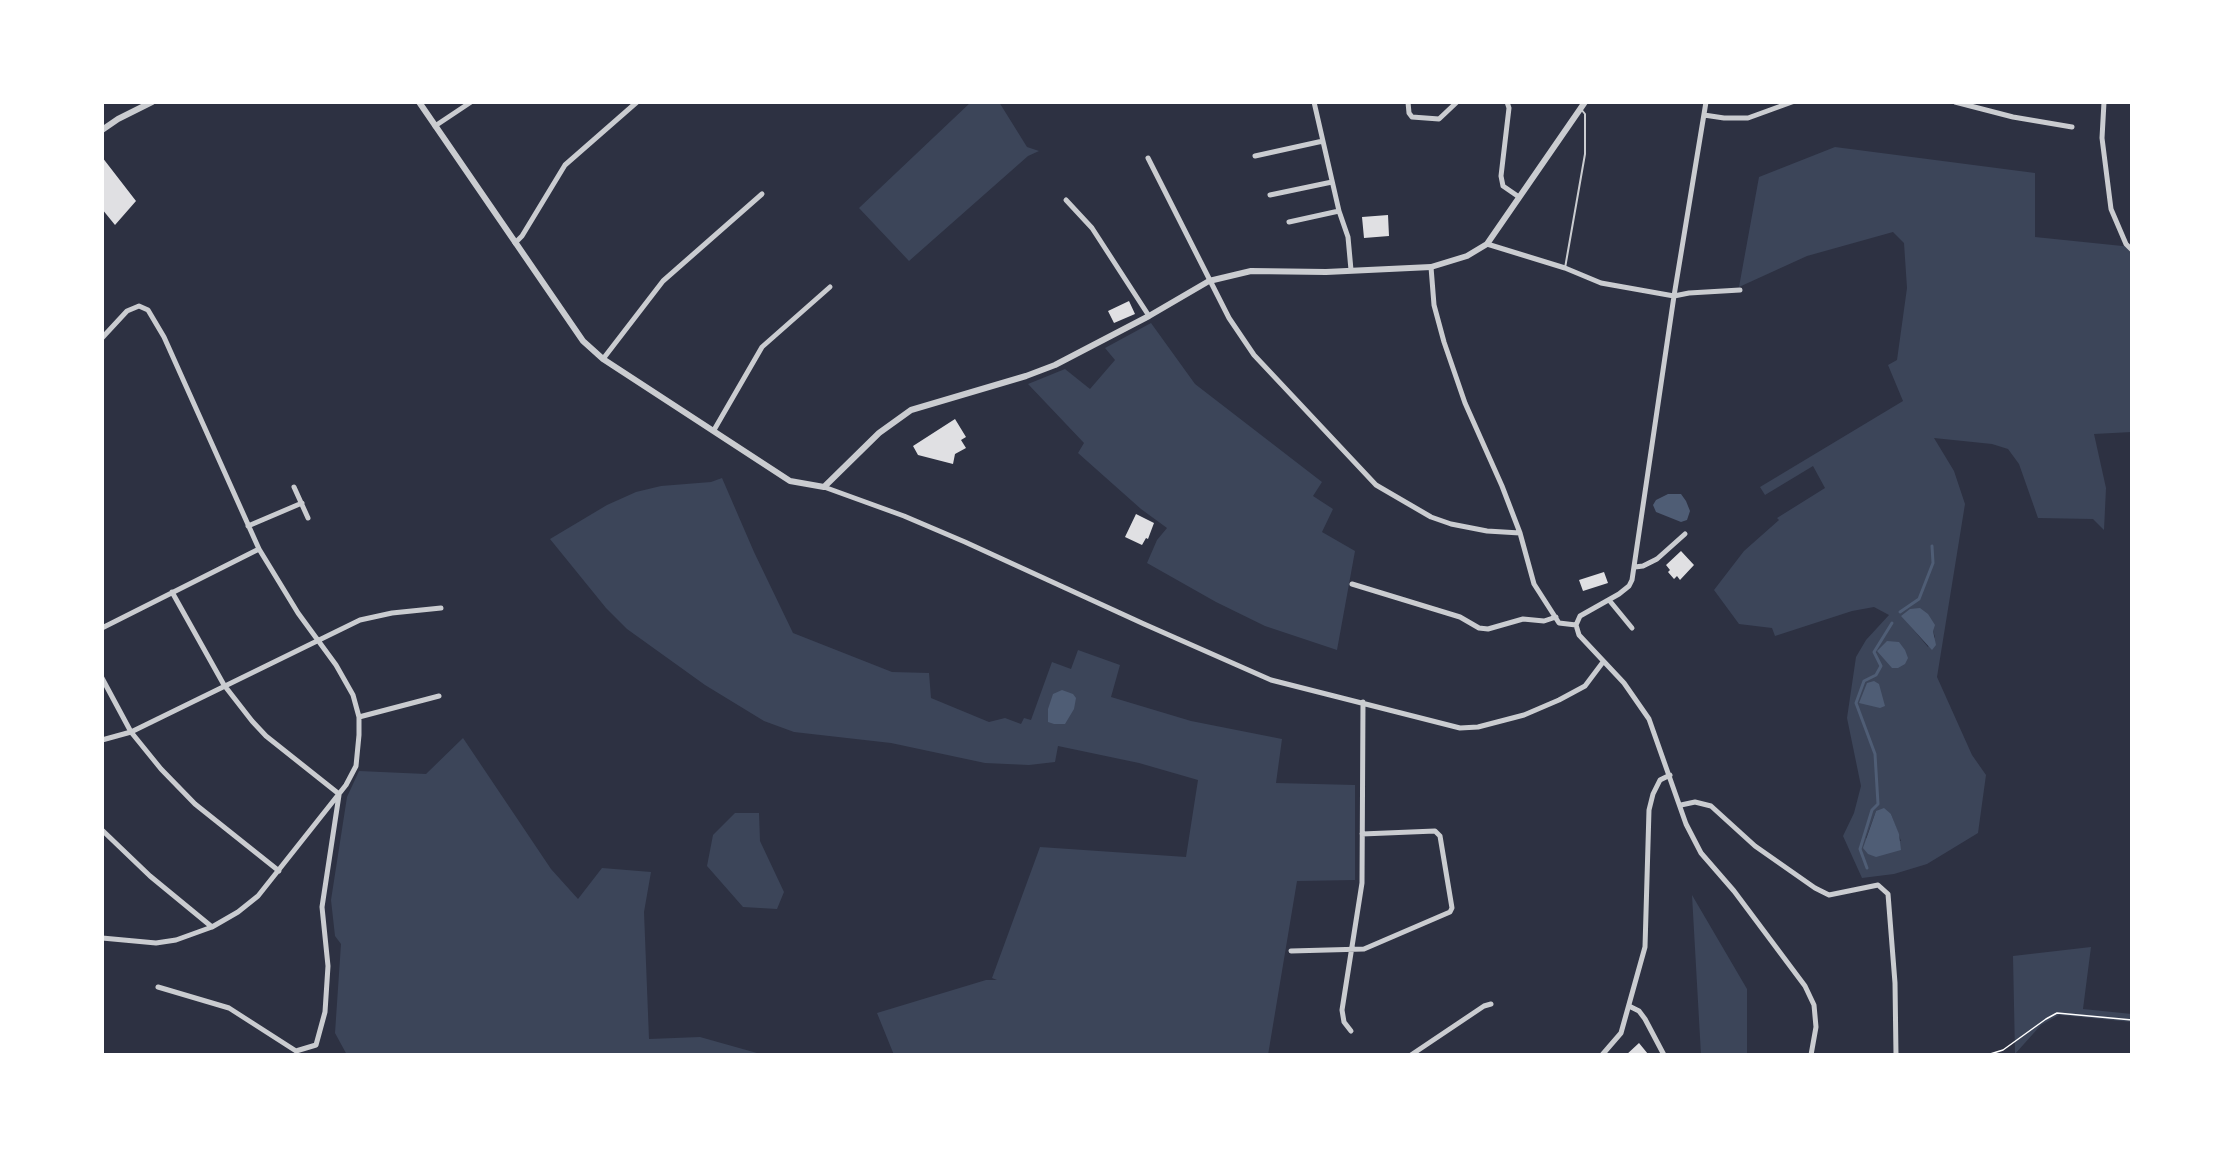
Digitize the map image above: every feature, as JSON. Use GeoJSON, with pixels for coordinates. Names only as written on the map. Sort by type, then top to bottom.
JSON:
{"type":"FeatureCollection","features":[{"type":"Feature","properties":{"kind":"street"},"geometry":{"type":"LineString","coordinates":[[102,130],[152,102]]}},
{"type":"Feature","properties":{"kind":"street"},"geometry":{"type":"LineString","coordinates":[[419,102],[583,341],[603,359],[714,429],[790,481],[825,487],[904,516],[1271,680],[1460,728],[1478,727],[1524,715],[1555,702],[1584,686],[1604,662]]}},
{"type":"Feature","properties":{"kind":"street"},"geometry":{"type":"LineString","coordinates":[[435,126],[471,102]]}},
{"type":"Feature","properties":{"kind":"street"},"geometry":{"type":"LineString","coordinates":[[515,243],[522,236],[565,165],[637,102]]}},
{"type":"Feature","properties":{"kind":"street"},"geometry":{"type":"LineString","coordinates":[[1314,102],[1339,212],[1348,237],[1351,270]]}},
{"type":"Feature","properties":{"kind":"street"},"geometry":{"type":"LineString","coordinates":[[1408,102],[1409,113],[1413,117],[1439,119],[1457,102]]}},
{"type":"Feature","properties":{"kind":"street"},"geometry":{"type":"LineString","coordinates":[[1507,102],[1509,108],[1503,186],[1520,198]]}},
{"type":"Feature","properties":{"kind":"street"},"geometry":{"type":"LineString","coordinates":[[825,487],[879,433],[911,410],[1026,376],[1055,365],[1149,316],[1209,281],[1251,271],[1326,272],[1431,267],[1467,256],[1486,244],[1585,102]]}},
{"type":"Feature","properties":{"kind":"street"},"geometry":{"type":"LineString","coordinates":[[1706,102],[1674,296],[1635,567],[1629,586],[1580,616],[1576,625],[1579,635],[1624,683],[1649,719],[1686,824],[1701,853],[1734,891],[1805,986],[1814,1005],[1816,1027],[1810,1055]]}},
{"type":"Feature","properties":{"kind":"street"},"geometry":{"type":"LineString","coordinates":[[1704,115],[1748,118],[1792,102]]}},
{"type":"Feature","properties":{"kind":"street"},"geometry":{"type":"LineString","coordinates":[[1955,102],[2013,117],[2072,127]]}},
{"type":"Feature","properties":{"kind":"street"},"geometry":{"type":"LineString","coordinates":[[2104,102],[2102,138],[2111,209],[2126,244],[2132,250]]}},
{"type":"Feature","properties":{"kind":"street"},"geometry":{"type":"LineString","coordinates":[[1255,156],[1323,141]]}},
{"type":"Feature","properties":{"kind":"street"},"geometry":{"type":"LineString","coordinates":[[1148,158],[1228,318],[1254,356],[1376,485],[1431,517],[1451,524],[1486,531],[1520,532]]}},
{"type":"Feature","properties":{"kind":"street"},"geometry":{"type":"LineString","coordinates":[[1270,195],[1332,182]]}},
{"type":"Feature","properties":{"kind":"street"},"geometry":{"type":"LineString","coordinates":[[603,359],[663,281],[762,194]]}},
{"type":"Feature","properties":{"kind":"street"},"geometry":{"type":"LineString","coordinates":[[1066,201],[1092,228],[1149,316]]}},
{"type":"Feature","properties":{"kind":"street"},"geometry":{"type":"LineString","coordinates":[[1289,222],[1339,212]]}},
{"type":"Feature","properties":{"kind":"street"},"geometry":{"type":"LineString","coordinates":[[1486,244],[1565,268],[1601,283],[1674,296],[1740,290]]}},
{"type":"Feature","properties":{"kind":"street"},"geometry":{"type":"LineString","coordinates":[[1431,267],[1434,305],[1444,342],[1466,403],[1520,532],[1534,584],[1562,624],[1576,625]]}},
{"type":"Feature","properties":{"kind":"street"},"geometry":{"type":"LineString","coordinates":[[714,429],[762,347],[830,287]]}},
{"type":"Feature","properties":{"kind":"street"},"geometry":{"type":"LineString","coordinates":[[102,338],[128,311],[139,306],[148,310],[164,337],[259,549],[303,621],[318,639],[353,694],[359,717],[356,766],[339,794],[258,896],[238,912],[212,927],[176,939],[156,942],[102,938]]}},
{"type":"Feature","properties":{"kind":"street"},"geometry":{"type":"LineString","coordinates":[[294,486],[308,518]]}},
{"type":"Feature","properties":{"kind":"street"},"geometry":{"type":"LineString","coordinates":[[248,526],[302,503]]}},
{"type":"Feature","properties":{"kind":"street"},"geometry":{"type":"LineString","coordinates":[[1635,567],[1657,559],[1685,534]]}},
{"type":"Feature","properties":{"kind":"street"},"geometry":{"type":"LineString","coordinates":[[102,628],[259,549]]}},
{"type":"Feature","properties":{"kind":"street"},"geometry":{"type":"LineString","coordinates":[[1352,584],[1460,617],[1479,628],[1488,629],[1523,619],[1544,621],[1556,617]]}},
{"type":"Feature","properties":{"kind":"street"},"geometry":{"type":"LineString","coordinates":[[172,592],[224,685],[266,736],[339,794]]}},
{"type":"Feature","properties":{"kind":"street"},"geometry":{"type":"LineString","coordinates":[[1609,600],[1632,628]]}},
{"type":"Feature","properties":{"kind":"street"},"geometry":{"type":"LineString","coordinates":[[102,740],[131,732],[360,620],[393,613],[441,608]]}},
{"type":"Feature","properties":{"kind":"street"},"geometry":{"type":"LineString","coordinates":[[102,678],[131,732],[161,769],[195,804],[279,871]]}},
{"type":"Feature","properties":{"kind":"street"},"geometry":{"type":"LineString","coordinates":[[359,717],[439,696]]}},
{"type":"Feature","properties":{"kind":"street"},"geometry":{"type":"LineString","coordinates":[[1351,1031],[1344,1022],[1342,1010],[1362,883],[1361,710],[1363,702]]}},
{"type":"Feature","properties":{"kind":"street"},"geometry":{"type":"LineString","coordinates":[[1602,1055],[1621,1033],[1645,946],[1649,810],[1660,780],[1670,775]]}},
{"type":"Feature","properties":{"kind":"street"},"geometry":{"type":"LineString","coordinates":[[158,987],[229,1008],[296,1051],[316,1045],[325,1012],[328,966],[322,907],[339,794]]}},
{"type":"Feature","properties":{"kind":"street"},"geometry":{"type":"LineString","coordinates":[[1681,805],[1695,802],[1711,806],[1755,846],[1815,888],[1829,895],[1878,885],[1888,894],[1895,983],[1896,1055]]}},
{"type":"Feature","properties":{"kind":"street"},"geometry":{"type":"LineString","coordinates":[[102,830],[150,876],[212,927]]}},
{"type":"Feature","properties":{"kind":"street"},"geometry":{"type":"LineString","coordinates":[[1291,951],[1364,949],[1450,912],[1452,909],[1440,836],[1435,831],[1362,834]]}},
{"type":"Feature","properties":{"kind":"street"},"geometry":{"type":"LineString","coordinates":[[1411,1055],[1484,1006],[1491,1004]]}},
{"type":"Feature","properties":{"kind":"street"},"geometry":{"type":"LineString","coordinates":[[1629,1006],[1639,1011],[1645,1019],[1664,1055]]}},
{"type":"Feature","properties":{"kind":"lane"},"geometry":{"type":"LineString","coordinates":[[1565,268],[1585,154],[1585,114],[1581,108]]}},
{"type":"Feature","properties":{"kind":"path"},"geometry":{"type":"LineString","coordinates":[[1987,1055],[2003,1050],[2057,1013],[2132,1020]]}},
{"type":"Feature","properties":{"kind":"shaded area"},"geometry":{"type":"Polygon","coordinates":[[[971,102],[999,102],[1027,147],[1039,151],[1028,156],[909,261],[859,208],[971,102]]]}},
{"type":"Feature","properties":{"kind":"shaded area"},"geometry":{"type":"Polygon","coordinates":[[[1835,147],[2035,173],[2035,237],[2132,247],[2132,432],[2094,434],[2106,488],[2104,530],[2093,519],[2038,518],[2019,464],[2008,449],[1992,444],[1934,438],[1954,471],[1965,504],[1937,677],[1972,755],[1986,775],[1978,833],[1927,864],[1894,874],[1862,878],[1843,836],[1854,813],[1861,786],[1847,718],[1856,657],[1866,640],[1889,615],[1874,607],[1852,611],[1775,636],[1772,628],[1739,624],[1714,590],[1744,551],[1779,520],[1777,518],[1825,488],[1813,466],[1765,495],[1760,487],[1903,401],[1888,365],[1897,360],[1907,288],[1904,243],[1893,232],[1807,256],[1739,287],[1759,177],[1835,147]],[[1902,616],[1928,647],[1935,637],[1933,631],[1902,616]],[[1876,811],[1866,838],[1901,841],[1891,814],[1876,811]]]}},
{"type":"Feature","properties":{"kind":"shaded area"},"geometry":{"type":"Polygon","coordinates":[[[1151,323],[1195,384],[1322,482],[1313,496],[1333,509],[1322,532],[1355,551],[1337,650],[1265,626],[1216,602],[1147,563],[1157,540],[1167,528],[1141,509],[1078,453],[1084,443],[1028,384],[1065,369],[1090,389],[1115,360],[1105,348],[1151,323]]]}},
{"type":"Feature","properties":{"kind":"shaded area"},"geometry":{"type":"Polygon","coordinates":[[[722,478],[793,633],[892,672],[929,673],[931,698],[989,722],[1005,718],[1021,724],[1024,718],[1031,720],[1052,662],[1071,669],[1078,650],[1120,665],[1111,697],[1191,721],[1282,739],[1276,783],[1355,785],[1355,880],[1297,881],[1268,1055],[894,1055],[877,1013],[986,980],[997,980],[992,978],[1040,847],[1186,857],[1198,780],[1139,763],[1058,746],[1055,762],[1029,765],[985,763],[891,743],[794,732],[764,721],[705,685],[627,629],[606,608],[550,539],[607,505],[636,492],[661,486],[711,482],[722,478]]]}},
{"type":"Feature","properties":{"kind":"shaded area"},"geometry":{"type":"Polygon","coordinates":[[[1668,494],[1681,494],[1690,511],[1687,520],[1681,522],[1656,512],[1653,505],[1656,500],[1668,494]]]}},
{"type":"Feature","properties":{"kind":"shaded area"},"geometry":{"type":"Polygon","coordinates":[[[1920,608],[1928,614],[1935,625],[1933,631],[1936,645],[1932,650],[1901,616],[1910,609],[1920,608]]]}},
{"type":"Feature","properties":{"kind":"shaded area"},"geometry":{"type":"Polygon","coordinates":[[[1887,641],[1899,642],[1908,658],[1905,664],[1892,668],[1877,651],[1887,641]]]}},
{"type":"Feature","properties":{"kind":"shaded area"},"geometry":{"type":"Polygon","coordinates":[[[1874,681],[1879,684],[1885,706],[1880,708],[1859,703],[1867,683],[1874,681]]]}},
{"type":"Feature","properties":{"kind":"shaded area"},"geometry":{"type":"Polygon","coordinates":[[[1062,690],[1073,694],[1076,698],[1074,709],[1065,724],[1048,722],[1048,709],[1053,694],[1062,690]]]}},
{"type":"Feature","properties":{"kind":"shaded area"},"geometry":{"type":"Polygon","coordinates":[[[463,738],[551,869],[578,899],[602,868],[651,872],[644,912],[649,1039],[700,1037],[764,1055],[347,1055],[335,1033],[341,944],[335,936],[331,900],[347,797],[359,771],[426,774],[463,738]]]}},
{"type":"Feature","properties":{"kind":"shaded area"},"geometry":{"type":"Polygon","coordinates":[[[1884,808],[1891,814],[1899,834],[1901,850],[1876,857],[1868,854],[1863,848],[1876,811],[1884,808]]]}},
{"type":"Feature","properties":{"kind":"shaded area"},"geometry":{"type":"Polygon","coordinates":[[[735,813],[759,813],[760,841],[784,892],[777,909],[743,907],[707,866],[713,835],[735,813]]]}},
{"type":"Feature","properties":{"kind":"shaded area"},"geometry":{"type":"Polygon","coordinates":[[[1692,895],[1747,989],[1747,1055],[1701,1055],[1692,895]]]}},
{"type":"Feature","properties":{"kind":"shaded area"},"geometry":{"type":"Polygon","coordinates":[[[2091,947],[2083,1009],[2132,1014],[2132,1022],[2059,1015],[2041,1025],[2015,1054],[2013,956],[2091,947]]]}},
{"type":"Feature","properties":{"kind":"building"},"geometry":{"type":"Polygon","coordinates":[[[102,157],[136,201],[115,225],[102,209],[102,157]]]}},
{"type":"Feature","properties":{"kind":"building"},"geometry":{"type":"Polygon","coordinates":[[[1388,215],[1389,236],[1364,238],[1362,217],[1388,215]]]}},
{"type":"Feature","properties":{"kind":"building"},"geometry":{"type":"Polygon","coordinates":[[[1129,301],[1135,314],[1114,323],[1108,311],[1129,301]]]}},
{"type":"Feature","properties":{"kind":"building"},"geometry":{"type":"Polygon","coordinates":[[[955,419],[966,437],[961,440],[966,448],[955,454],[953,464],[918,455],[913,446],[955,419]]]}},
{"type":"Feature","properties":{"kind":"building"},"geometry":{"type":"Polygon","coordinates":[[[1136,514],[1154,523],[1148,539],[1146,538],[1142,545],[1125,537],[1136,514]]]}},
{"type":"Feature","properties":{"kind":"building"},"geometry":{"type":"Polygon","coordinates":[[[1681,551],[1694,565],[1680,580],[1677,576],[1674,579],[1666,565],[1681,551]]]}},
{"type":"Feature","properties":{"kind":"building"},"geometry":{"type":"Polygon","coordinates":[[[1604,572],[1608,583],[1583,591],[1579,580],[1604,572]]]}},
{"type":"Feature","properties":{"kind":"building"},"geometry":{"type":"Polygon","coordinates":[[[1639,1043],[1648,1054],[1626,1055],[1639,1043]]]}},
{"type":"Feature","properties":{"kind":"waterway"},"geometry":{"type":"LineString","coordinates":[[1900,612],[1919,599],[1933,563],[1932,546]]}},
{"type":"Feature","properties":{"kind":"waterway"},"geometry":{"type":"LineString","coordinates":[[1867,868],[1860,849],[1872,810],[1878,804],[1875,754],[1856,703],[1864,681],[1876,675],[1881,666],[1874,652],[1892,623]]}}]}
